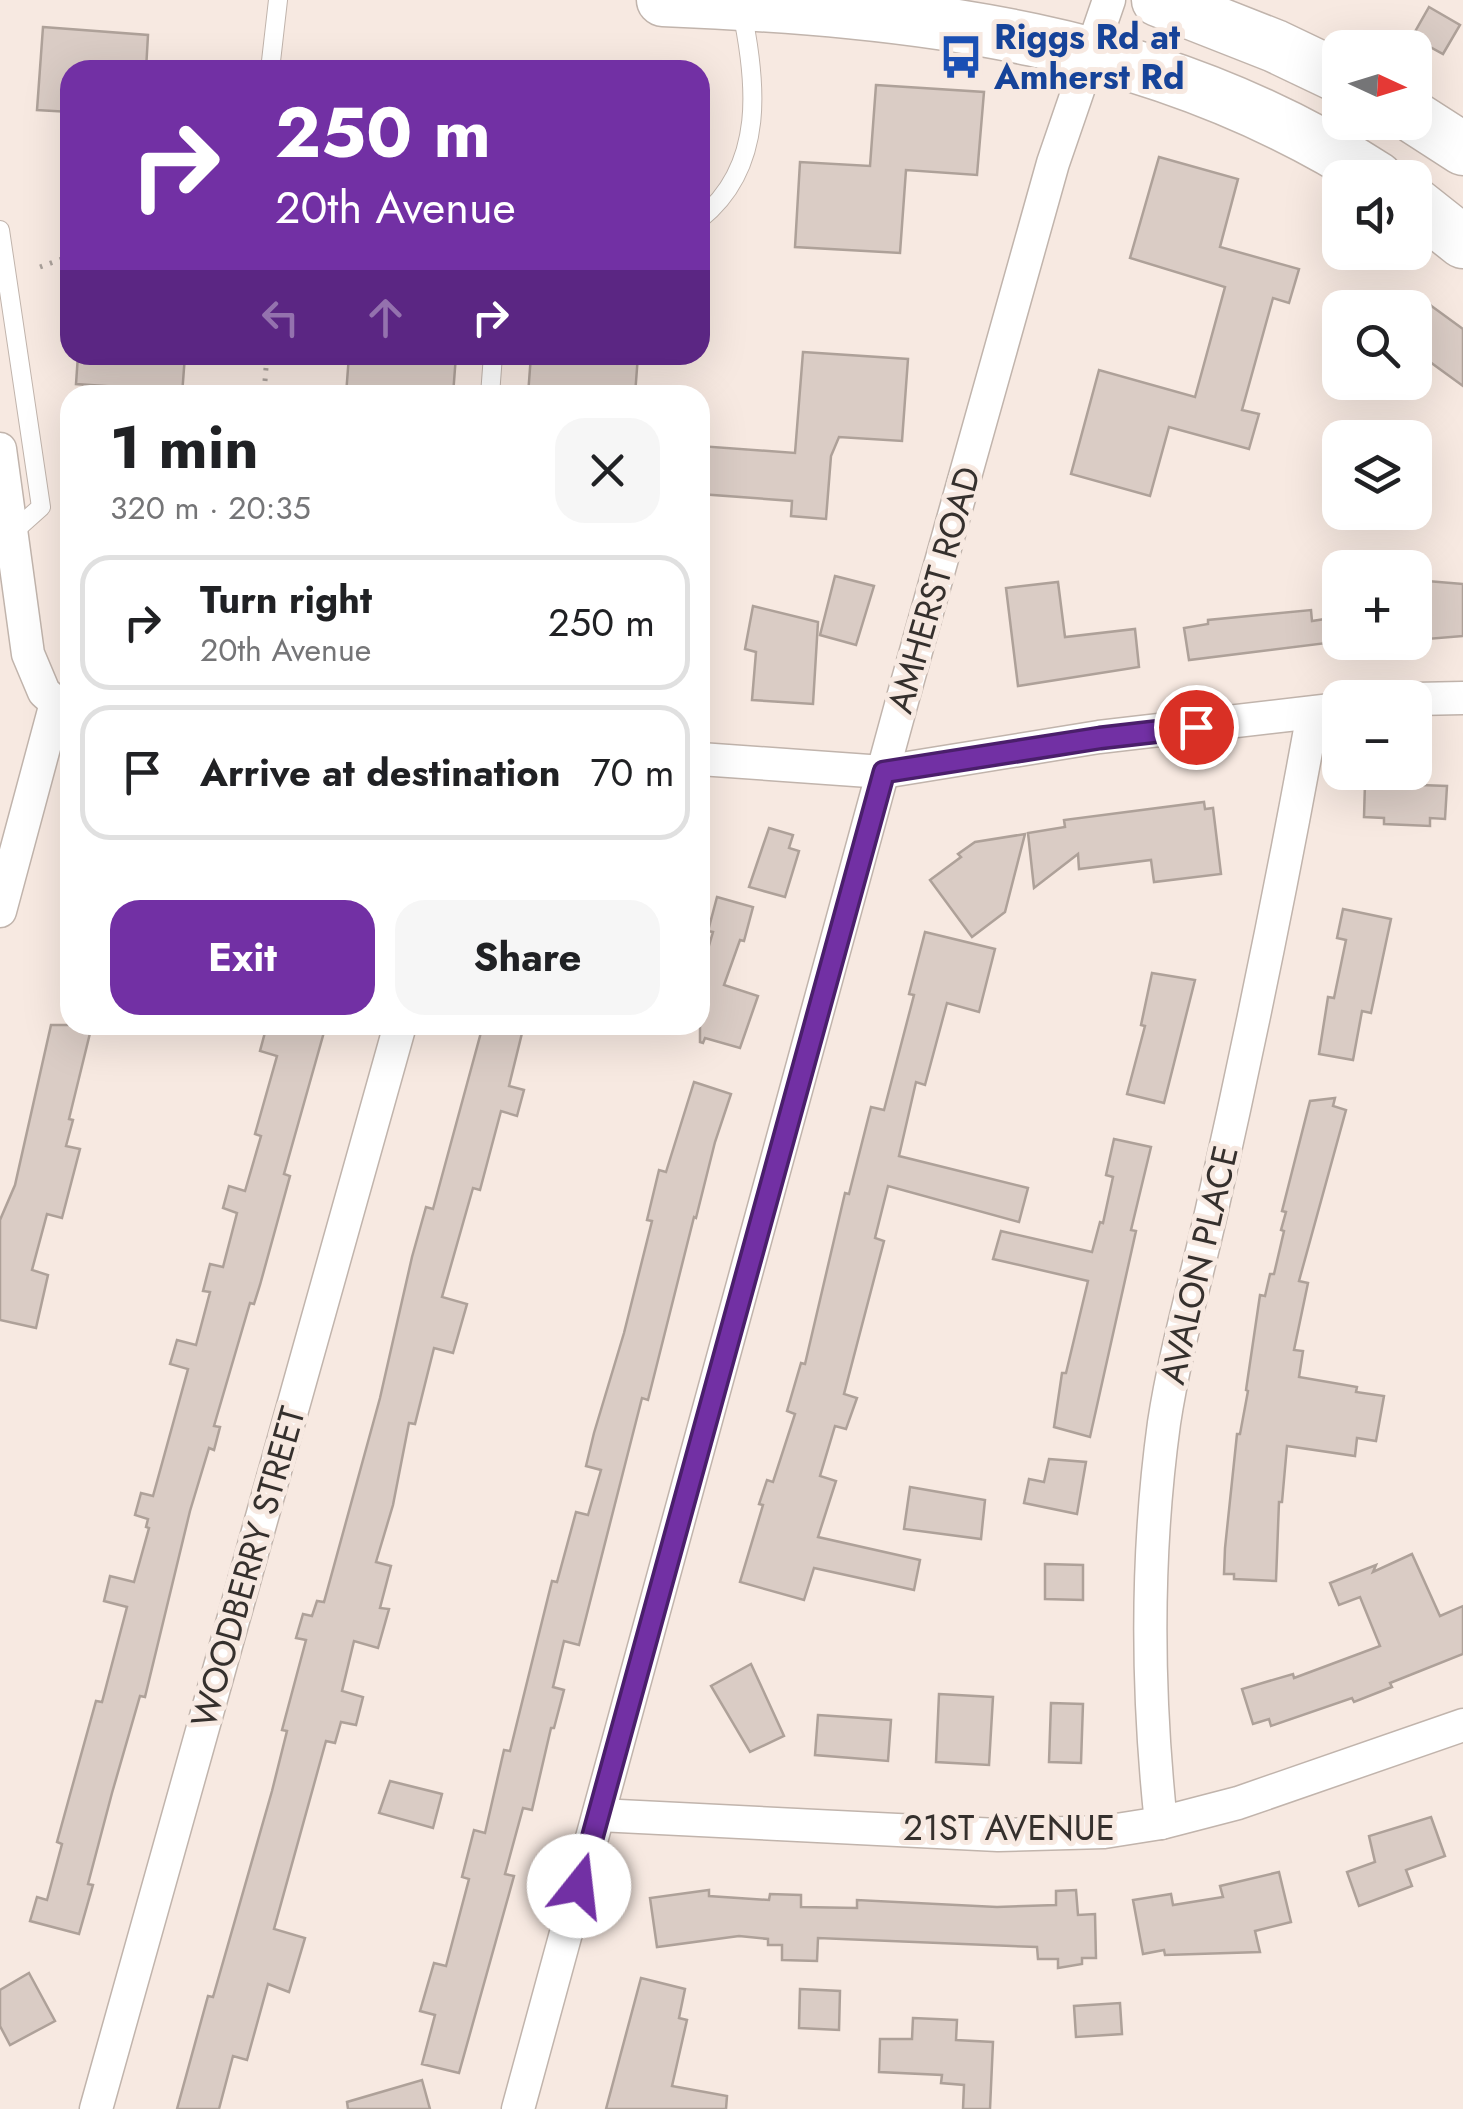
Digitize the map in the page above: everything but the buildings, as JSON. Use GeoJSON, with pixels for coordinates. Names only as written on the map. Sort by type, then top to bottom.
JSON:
{"type":"FeatureCollection","features":[{"type":"Feature","properties":{"kind":"main road"},"geometry":{"type":"LineString","coordinates":[[663,0],[937,21],[1020,35],[1091,52],[1198,88],[1275,120],[1345,160]]}},
{"type":"Feature","properties":{"kind":"main road"},"geometry":{"type":"LineString","coordinates":[[1158,0],[1322,68]]}},
{"type":"Feature","properties":{"kind":"main road"},"geometry":{"type":"LineString","coordinates":[[1432,129],[1463,149]]}},
{"type":"Feature","properties":{"kind":"main road"},"geometry":{"type":"LineString","coordinates":[[1432,217],[1463,242]]}},
{"type":"Feature","properties":{"kind":"street","name":"AMHERST ROAD"},"geometry":{"type":"LineString","coordinates":[[518,2109],[1053,162],[1109,0]]}},
{"type":"Feature","properties":{"kind":"street"},"geometry":{"type":"LineString","coordinates":[[0,449],[28,654],[44,692],[60,702]]}},
{"type":"Feature","properties":{"kind":"street"},"geometry":{"type":"LineString","coordinates":[[1432,698],[1463,698]]}},
{"type":"Feature","properties":{"kind":"street"},"geometry":{"type":"LineString","coordinates":[[710,760],[884,772],[1100,738],[1322,712]]}},
{"type":"Feature","properties":{"kind":"street"},"geometry":{"type":"LineString","coordinates":[[0,911],[60,714]]}},
{"type":"Feature","properties":{"kind":"street","name":"AVALON PLACE"},"geometry":{"type":"LineString","coordinates":[[1162,1823],[1156,1776],[1152,1635],[1153,1540],[1164,1424],[1174,1364],[1281,891],[1322,731]]}},
{"type":"Feature","properties":{"kind":"street","name":"WOODBERRY STREET"},"geometry":{"type":"LineString","coordinates":[[96,2109],[397,1035]]}},
{"type":"Feature","properties":{"kind":"street","name":"21ST AVENUE"},"geometry":{"type":"LineString","coordinates":[[599,1815],[998,1835],[1104,1832],[1162,1823],[1256,1797],[1463,1726]]}},
{"type":"Feature","properties":{"kind":"lane"},"geometry":{"type":"LineString","coordinates":[[271,60],[278,0]]}},
{"type":"Feature","properties":{"kind":"lane"},"geometry":{"type":"LineString","coordinates":[[710,208],[734,182],[752,126],[754,84],[741,3]]}},
{"type":"Feature","properties":{"kind":"lane"},"geometry":{"type":"LineString","coordinates":[[0,230],[40,507],[12,532]]}},
{"type":"Feature","properties":{"kind":"path"},"geometry":{"type":"LineString","coordinates":[[40,267],[60,260]]}},
{"type":"Feature","properties":{"kind":"path"},"geometry":{"type":"LineString","coordinates":[[266,381],[267,365]]}},
{"type":"Feature","properties":{"kind":"place","name":"Riggs Rd at Amherst Rd"},"geometry":{"type":"Point","coordinates":[961,57]}},
{"type":"Feature","properties":{"kind":"route"},"geometry":{"type":"LineString","coordinates":[[579,1886],[884,772],[1008,751],[1196,727]]}}]}
